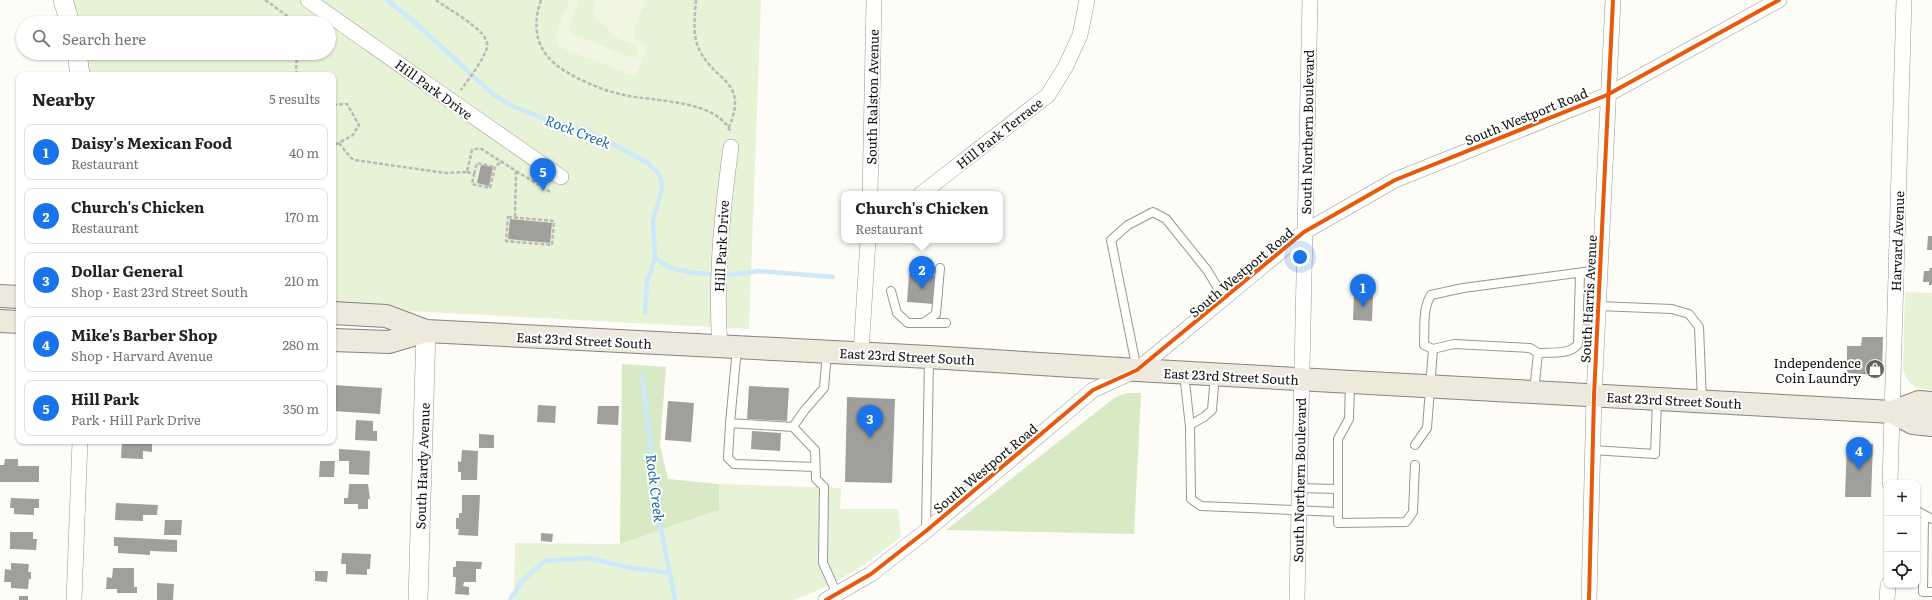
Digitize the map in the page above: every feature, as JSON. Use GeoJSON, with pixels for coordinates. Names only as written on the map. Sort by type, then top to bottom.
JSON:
{"type":"FeatureCollection","features":[{"type":"Feature","properties":{"kind":"main road"},"geometry":{"type":"LineString","coordinates":[[0,296],[16,297]]}},
{"type":"Feature","properties":{"kind":"main road","name":"East 23rd Street South"},"geometry":{"type":"LineString","coordinates":[[336,313],[386,316],[426,331],[861,353],[1300,380],[1892,412],[1919,402],[1932,403]]}},
{"type":"Feature","properties":{"kind":"main road"},"geometry":{"type":"LineString","coordinates":[[0,321],[16,322]]}},
{"type":"Feature","properties":{"kind":"main road","name":"East 23rd Street South"},"geometry":{"type":"LineString","coordinates":[[336,340],[389,342],[426,331]]}},
{"type":"Feature","properties":{"kind":"main road","name":"East 23rd Street South"},"geometry":{"type":"LineString","coordinates":[[1892,412],[1913,423],[1932,425]]}},
{"type":"Feature","properties":{"kind":"street"},"geometry":{"type":"LineString","coordinates":[[63,0],[68,16]]}},
{"type":"Feature","properties":{"kind":"street","name":"Hill Park Drive"},"geometry":{"type":"LineString","coordinates":[[308,0],[331,16]]}},
{"type":"Feature","properties":{"kind":"street","name":"South Ralston Avenue"},"geometry":{"type":"LineString","coordinates":[[870,191],[874,0]]}},
{"type":"Feature","properties":{"kind":"street","name":"Hill Park Terrace"},"geometry":{"type":"LineString","coordinates":[[925,191],[1048,95],[1066,66],[1077,41],[1087,0]]}},
{"type":"Feature","properties":{"kind":"street","name":"South Northern Boulevard"},"geometry":{"type":"LineString","coordinates":[[1297,600],[1300,380],[1310,0]]}},
{"type":"Feature","properties":{"kind":"street","name":"South Harris Avenue"},"geometry":{"type":"LineString","coordinates":[[1589,600],[1592,450],[1599,270],[1613,0]]}},
{"type":"Feature","properties":{"kind":"street","name":"South Westport Road"},"geometry":{"type":"LineString","coordinates":[[829,598],[871,574],[926,531],[1093,390],[1137,370],[1304,232],[1395,180],[1607,94],[1779,0]]}},
{"type":"Feature","properties":{"kind":"street","name":"Harvard Avenue"},"geometry":{"type":"LineString","coordinates":[[1890,480],[1904,0]]}},
{"type":"Feature","properties":{"kind":"street","name":"Hill Park Drive"},"geometry":{"type":"LineString","coordinates":[[336,20],[430,85],[455,105],[561,177]]}},
{"type":"Feature","properties":{"kind":"street"},"geometry":{"type":"LineString","coordinates":[[78,60],[80,72]]}},
{"type":"Feature","properties":{"kind":"street","name":"Hill Park Drive"},"geometry":{"type":"LineString","coordinates":[[729,347],[718,316],[719,274],[725,187],[730,147]]}},
{"type":"Feature","properties":{"kind":"street"},"geometry":{"type":"LineString","coordinates":[[861,353],[868,243]]}},
{"type":"Feature","properties":{"kind":"street","name":"South Hardy Avenue"},"geometry":{"type":"LineString","coordinates":[[418,600],[426,331]]}},
{"type":"Feature","properties":{"kind":"street"},"geometry":{"type":"LineString","coordinates":[[74,600],[80,444]]}},
{"type":"Feature","properties":{"kind":"street"},"geometry":{"type":"LineString","coordinates":[[1887,600],[1888,588]]}},
{"type":"Feature","properties":{"kind":"lane"},"geometry":{"type":"LineString","coordinates":[[1137,370],[1111,240],[1128,225],[1153,212],[1166,219],[1207,270],[1224,298]]}},
{"type":"Feature","properties":{"kind":"lane"},"geometry":{"type":"LineString","coordinates":[[923,323],[936,314],[940,268]]}},
{"type":"Feature","properties":{"kind":"lane"},"geometry":{"type":"LineString","coordinates":[[1580,273],[1579,329],[1578,344],[1575,349],[1538,353],[1530,348],[1454,344],[1433,349],[1424,345],[1426,308],[1427,302],[1431,296],[1463,288],[1599,270]]}},
{"type":"Feature","properties":{"kind":"lane"},"geometry":{"type":"LineString","coordinates":[[891,291],[897,313],[908,323],[946,323]]}},
{"type":"Feature","properties":{"kind":"lane"},"geometry":{"type":"LineString","coordinates":[[1598,306],[1672,309],[1689,314],[1700,327],[1702,402]]}},
{"type":"Feature","properties":{"kind":"lane"},"geometry":{"type":"LineString","coordinates":[[1579,329],[1597,330]]}},
{"type":"Feature","properties":{"kind":"lane"},"geometry":{"type":"LineString","coordinates":[[729,347],[730,423],[728,458],[734,464],[815,467]]}},
{"type":"Feature","properties":{"kind":"lane"},"geometry":{"type":"LineString","coordinates":[[1415,445],[1427,428],[1433,349]]}},
{"type":"Feature","properties":{"kind":"lane"},"geometry":{"type":"LineString","coordinates":[[793,427],[804,411],[824,388],[827,352]]}},
{"type":"Feature","properties":{"kind":"lane"},"geometry":{"type":"LineString","coordinates":[[1533,392],[1538,353]]}},
{"type":"Feature","properties":{"kind":"lane"},"geometry":{"type":"LineString","coordinates":[[926,531],[929,357]]}},
{"type":"Feature","properties":{"kind":"lane"},"geometry":{"type":"LineString","coordinates":[[1184,373],[1190,425],[1191,499],[1201,506],[1338,512]]}},
{"type":"Feature","properties":{"kind":"lane"},"geometry":{"type":"LineString","coordinates":[[1190,425],[1204,417],[1212,410],[1215,375]]}},
{"type":"Feature","properties":{"kind":"lane"},"geometry":{"type":"LineString","coordinates":[[1350,382],[1349,419],[1338,439],[1338,523],[1406,522],[1414,512],[1415,465]]}},
{"type":"Feature","properties":{"kind":"lane"},"geometry":{"type":"LineString","coordinates":[[1592,450],[1655,454],[1657,399]]}},
{"type":"Feature","properties":{"kind":"lane"},"geometry":{"type":"LineString","coordinates":[[730,423],[793,427],[815,450],[816,479],[824,487],[823,563],[829,598]]}},
{"type":"Feature","properties":{"kind":"lane"},"geometry":{"type":"LineString","coordinates":[[1298,488],[1337,489]]}},
{"type":"Feature","properties":{"kind":"lane"},"geometry":{"type":"LineString","coordinates":[[1932,519],[1920,513],[1923,592],[1932,592]]}},
{"type":"Feature","properties":{"kind":"path"},"geometry":{"type":"LineString","coordinates":[[265,0],[287,16]]}},
{"type":"Feature","properties":{"kind":"path"},"geometry":{"type":"LineString","coordinates":[[436,0],[462,17],[484,35],[488,45],[460,92]]}},
{"type":"Feature","properties":{"kind":"path"},"geometry":{"type":"LineString","coordinates":[[541,0],[539,6],[537,39],[547,57],[555,65],[604,90],[649,100],[696,107],[717,116],[729,127],[732,134],[730,147]]}},
{"type":"Feature","properties":{"kind":"path"},"geometry":{"type":"LineString","coordinates":[[696,0],[695,37],[698,48],[704,59],[732,88],[735,110],[729,127]]}},
{"type":"Feature","properties":{"kind":"path"},"geometry":{"type":"LineString","coordinates":[[296,60],[297,72]]}},
{"type":"Feature","properties":{"kind":"path"},"geometry":{"type":"LineString","coordinates":[[336,105],[347,104],[359,125],[353,135],[336,144]]}},
{"type":"Feature","properties":{"kind":"path"},"geometry":{"type":"LineString","coordinates":[[339,143],[350,158],[354,160],[446,173],[467,172],[474,174]]}},
{"type":"Feature","properties":{"kind":"path"},"geometry":{"type":"LineString","coordinates":[[467,172],[472,150],[480,148],[552,193]]}},
{"type":"Feature","properties":{"kind":"path"},"geometry":{"type":"LineString","coordinates":[[495,167],[477,163],[472,184],[490,188],[495,167],[502,161]]}},
{"type":"Feature","properties":{"kind":"path"},"geometry":{"type":"LineString","coordinates":[[515,218],[516,171]]}},
{"type":"Feature","properties":{"kind":"path"},"geometry":{"type":"LineString","coordinates":[[508,217],[515,218],[554,221],[552,245],[506,241],[508,217]]}},
{"type":"Feature","properties":{"kind":"green space"},"geometry":{"type":"Polygon","coordinates":[[[71,0],[761,0],[749,329],[336,307],[336,72],[86,72],[84,60],[336,60],[336,16],[75,16],[71,0]]]}},
{"type":"Feature","properties":{"kind":"green space"},"geometry":{"type":"Polygon","coordinates":[[[570,0],[579,0],[569,26],[571,33],[632,58],[636,57],[638,46],[613,36],[606,26],[594,18],[593,11],[596,0],[646,0],[633,32],[636,40],[644,43],[647,48],[636,75],[632,75],[559,47],[556,36],[557,30],[570,0]]]}},
{"type":"Feature","properties":{"kind":"green space"},"geometry":{"type":"Polygon","coordinates":[[[1905,292],[1932,293],[1932,390],[1921,389],[1913,386],[1903,370],[1905,292]]]}},
{"type":"Feature","properties":{"kind":"green space"},"geometry":{"type":"Polygon","coordinates":[[[622,364],[666,367],[660,445],[668,479],[719,484],[719,510],[620,544],[622,364]]]}},
{"type":"Feature","properties":{"kind":"green space"},"geometry":{"type":"Polygon","coordinates":[[[1127,393],[1141,393],[1134,534],[946,530],[1114,398],[1127,393]]]}},
{"type":"Feature","properties":{"kind":"green space"},"geometry":{"type":"Polygon","coordinates":[[[719,484],[841,488],[840,509],[898,509],[901,537],[862,566],[826,587],[793,600],[514,600],[515,543],[620,544],[719,510],[719,484]]]}},
{"type":"Feature","properties":{"kind":"building"},"geometry":{"type":"Polygon","coordinates":[[[481,165],[493,167],[489,186],[477,183],[481,165]]]}},
{"type":"Feature","properties":{"kind":"building"},"geometry":{"type":"Polygon","coordinates":[[[510,219],[552,223],[550,243],[508,239],[510,219]]]}},
{"type":"Feature","properties":{"kind":"building"},"geometry":{"type":"Polygon","coordinates":[[[1928,236],[1932,236],[1932,250],[1927,250],[1928,236]]]}},
{"type":"Feature","properties":{"kind":"building"},"geometry":{"type":"Polygon","coordinates":[[[1930,268],[1932,268],[1932,285],[1929,285],[1929,282],[1923,282],[1924,271],[1929,271],[1930,268]]]}},
{"type":"Feature","properties":{"kind":"building"},"geometry":{"type":"Polygon","coordinates":[[[909,274],[936,276],[934,304],[907,302],[909,274]]]}},
{"type":"Feature","properties":{"kind":"building"},"geometry":{"type":"Polygon","coordinates":[[[1354,294],[1373,295],[1372,321],[1353,320],[1354,294]]]}},
{"type":"Feature","properties":{"kind":"building"},"geometry":{"type":"Polygon","coordinates":[[[1862,337],[1883,337],[1882,373],[1876,373],[1875,375],[1847,373],[1847,346],[1861,346],[1862,337]]]}},
{"type":"Feature","properties":{"kind":"building"},"geometry":{"type":"Polygon","coordinates":[[[336,385],[382,388],[380,414],[336,411],[336,385]]]}},
{"type":"Feature","properties":{"kind":"building"},"geometry":{"type":"Polygon","coordinates":[[[749,386],[789,388],[787,421],[747,419],[749,386]]]}},
{"type":"Feature","properties":{"kind":"building"},"geometry":{"type":"Polygon","coordinates":[[[847,397],[895,399],[892,483],[845,482],[847,397]]]}},
{"type":"Feature","properties":{"kind":"building"},"geometry":{"type":"Polygon","coordinates":[[[668,401],[694,403],[691,442],[665,440],[668,401]]]}},
{"type":"Feature","properties":{"kind":"building"},"geometry":{"type":"Polygon","coordinates":[[[538,405],[556,406],[555,423],[537,422],[538,405]]]}},
{"type":"Feature","properties":{"kind":"building"},"geometry":{"type":"Polygon","coordinates":[[[598,406],[619,406],[618,425],[597,424],[598,406]]]}},
{"type":"Feature","properties":{"kind":"building"},"geometry":{"type":"Polygon","coordinates":[[[356,420],[373,421],[373,431],[377,431],[377,441],[355,440],[356,420]]]}},
{"type":"Feature","properties":{"kind":"building"},"geometry":{"type":"Polygon","coordinates":[[[752,431],[781,433],[780,451],[751,449],[752,431]]]}},
{"type":"Feature","properties":{"kind":"building"},"geometry":{"type":"Polygon","coordinates":[[[479,434],[494,435],[494,448],[479,448],[479,434]]]}},
{"type":"Feature","properties":{"kind":"building"},"geometry":{"type":"Polygon","coordinates":[[[1847,443],[1873,444],[1871,497],[1845,497],[1847,443]]]}},
{"type":"Feature","properties":{"kind":"building"},"geometry":{"type":"Polygon","coordinates":[[[122,444],[152,444],[152,452],[143,451],[143,459],[121,458],[122,444]]]}},
{"type":"Feature","properties":{"kind":"building"},"geometry":{"type":"Polygon","coordinates":[[[339,449],[370,451],[369,475],[349,474],[349,461],[339,461],[339,449]]]}},
{"type":"Feature","properties":{"kind":"building"},"geometry":{"type":"Polygon","coordinates":[[[462,450],[478,451],[477,480],[461,480],[461,472],[458,472],[458,461],[461,462],[462,450]]]}},
{"type":"Feature","properties":{"kind":"building"},"geometry":{"type":"Polygon","coordinates":[[[5,459],[18,459],[18,466],[39,466],[39,482],[0,482],[0,465],[4,465],[5,459]]]}},
{"type":"Feature","properties":{"kind":"building"},"geometry":{"type":"Polygon","coordinates":[[[320,461],[335,461],[334,477],[319,477],[320,461]]]}},
{"type":"Feature","properties":{"kind":"building"},"geometry":{"type":"Polygon","coordinates":[[[349,484],[368,484],[370,499],[368,499],[368,509],[358,509],[358,504],[344,504],[344,498],[348,498],[349,484]]]}},
{"type":"Feature","properties":{"kind":"building"},"geometry":{"type":"Polygon","coordinates":[[[462,495],[480,495],[478,536],[458,535],[459,529],[456,529],[456,518],[459,518],[459,513],[462,513],[462,495]]]}},
{"type":"Feature","properties":{"kind":"building"},"geometry":{"type":"Polygon","coordinates":[[[11,498],[39,499],[39,508],[34,508],[34,515],[14,514],[14,508],[10,508],[11,498]]]}},
{"type":"Feature","properties":{"kind":"building"},"geometry":{"type":"Polygon","coordinates":[[[116,503],[158,505],[157,515],[143,515],[143,521],[115,520],[116,503]]]}},
{"type":"Feature","properties":{"kind":"building"},"geometry":{"type":"Polygon","coordinates":[[[165,520],[182,520],[181,535],[164,535],[165,520]]]}},
{"type":"Feature","properties":{"kind":"building"},"geometry":{"type":"Polygon","coordinates":[[[10,532],[33,532],[33,539],[37,539],[36,550],[10,549],[10,532]]]}},
{"type":"Feature","properties":{"kind":"building"},"geometry":{"type":"Polygon","coordinates":[[[541,533],[553,534],[552,542],[541,541],[541,533]]]}},
{"type":"Feature","properties":{"kind":"building"},"geometry":{"type":"Polygon","coordinates":[[[114,537],[177,540],[177,552],[150,551],[150,555],[118,553],[118,546],[114,546],[114,537]]]}},
{"type":"Feature","properties":{"kind":"building"},"geometry":{"type":"Polygon","coordinates":[[[342,553],[371,554],[370,569],[367,569],[367,575],[346,574],[346,564],[341,564],[342,553]]]}},
{"type":"Feature","properties":{"kind":"building"},"geometry":{"type":"Polygon","coordinates":[[[456,561],[482,562],[481,569],[476,569],[476,582],[464,582],[463,586],[469,587],[469,595],[455,594],[456,577],[453,577],[453,567],[456,567],[456,561]]]}},
{"type":"Feature","properties":{"kind":"building"},"geometry":{"type":"Polygon","coordinates":[[[11,563],[29,564],[28,572],[31,572],[31,579],[29,579],[28,589],[11,588],[11,582],[4,582],[5,569],[11,570],[11,563]]]}},
{"type":"Feature","properties":{"kind":"building"},"geometry":{"type":"Polygon","coordinates":[[[113,568],[134,568],[134,587],[137,587],[137,593],[117,593],[117,589],[106,589],[107,577],[112,578],[113,568]]]}},
{"type":"Feature","properties":{"kind":"building"},"geometry":{"type":"Polygon","coordinates":[[[315,571],[328,571],[327,582],[315,581],[315,571]]]}},
{"type":"Feature","properties":{"kind":"building"},"geometry":{"type":"Polygon","coordinates":[[[157,583],[174,584],[173,600],[157,600],[157,583]]]}},
{"type":"Feature","properties":{"kind":"building"},"geometry":{"type":"Polygon","coordinates":[[[19,596],[28,596],[28,600],[19,600],[19,596]]]}},
{"type":"Feature","properties":{"kind":"waterway","name":"Rock Creek"},"geometry":{"type":"LineString","coordinates":[[387,0],[411,19],[494,95],[512,106],[558,124],[583,130],[604,139],[648,163],[658,173],[662,181],[662,188],[653,221],[655,258],[647,281],[645,313]]}},
{"type":"Feature","properties":{"kind":"waterway"},"geometry":{"type":"LineString","coordinates":[[655,258],[671,268],[694,273],[730,275],[759,271],[833,277]]}},
{"type":"Feature","properties":{"kind":"waterway","name":"Rock Creek"},"geometry":{"type":"LineString","coordinates":[[642,375],[660,523],[675,600]]}},
{"type":"Feature","properties":{"kind":"waterway"},"geometry":{"type":"LineString","coordinates":[[510,600],[521,582],[545,561],[588,558],[632,568],[670,573]]}},
{"type":"Feature","properties":{"kind":"cycle path"},"geometry":{"type":"LineString","coordinates":[[1589,600],[1594,396],[1613,0]]}},
{"type":"Feature","properties":{"kind":"cycle path"},"geometry":{"type":"LineString","coordinates":[[826,600],[871,574],[926,531],[1093,390],[1137,370],[1304,232],[1395,180],[1607,95],[1779,0]]}},
{"type":"Feature","properties":{"kind":"place","name":"Hill Park"},"geometry":{"type":"Point","coordinates":[543,191]}},
{"type":"Feature","properties":{"kind":"place","name":"Church's Chicken"},"geometry":{"type":"Point","coordinates":[922,289]}},
{"type":"Feature","properties":{"kind":"place","name":"Daisy's Mexican Food"},"geometry":{"type":"Point","coordinates":[1363,307]}},
{"type":"Feature","properties":{"kind":"place","name":"Independence Coin Laundry"},"geometry":{"type":"Point","coordinates":[1875,369]}},
{"type":"Feature","properties":{"kind":"place","name":"Dollar General"},"geometry":{"type":"Point","coordinates":[870,438]}},
{"type":"Feature","properties":{"kind":"place","name":"Mike's Barber Shop"},"geometry":{"type":"Point","coordinates":[1859,470]}}]}
